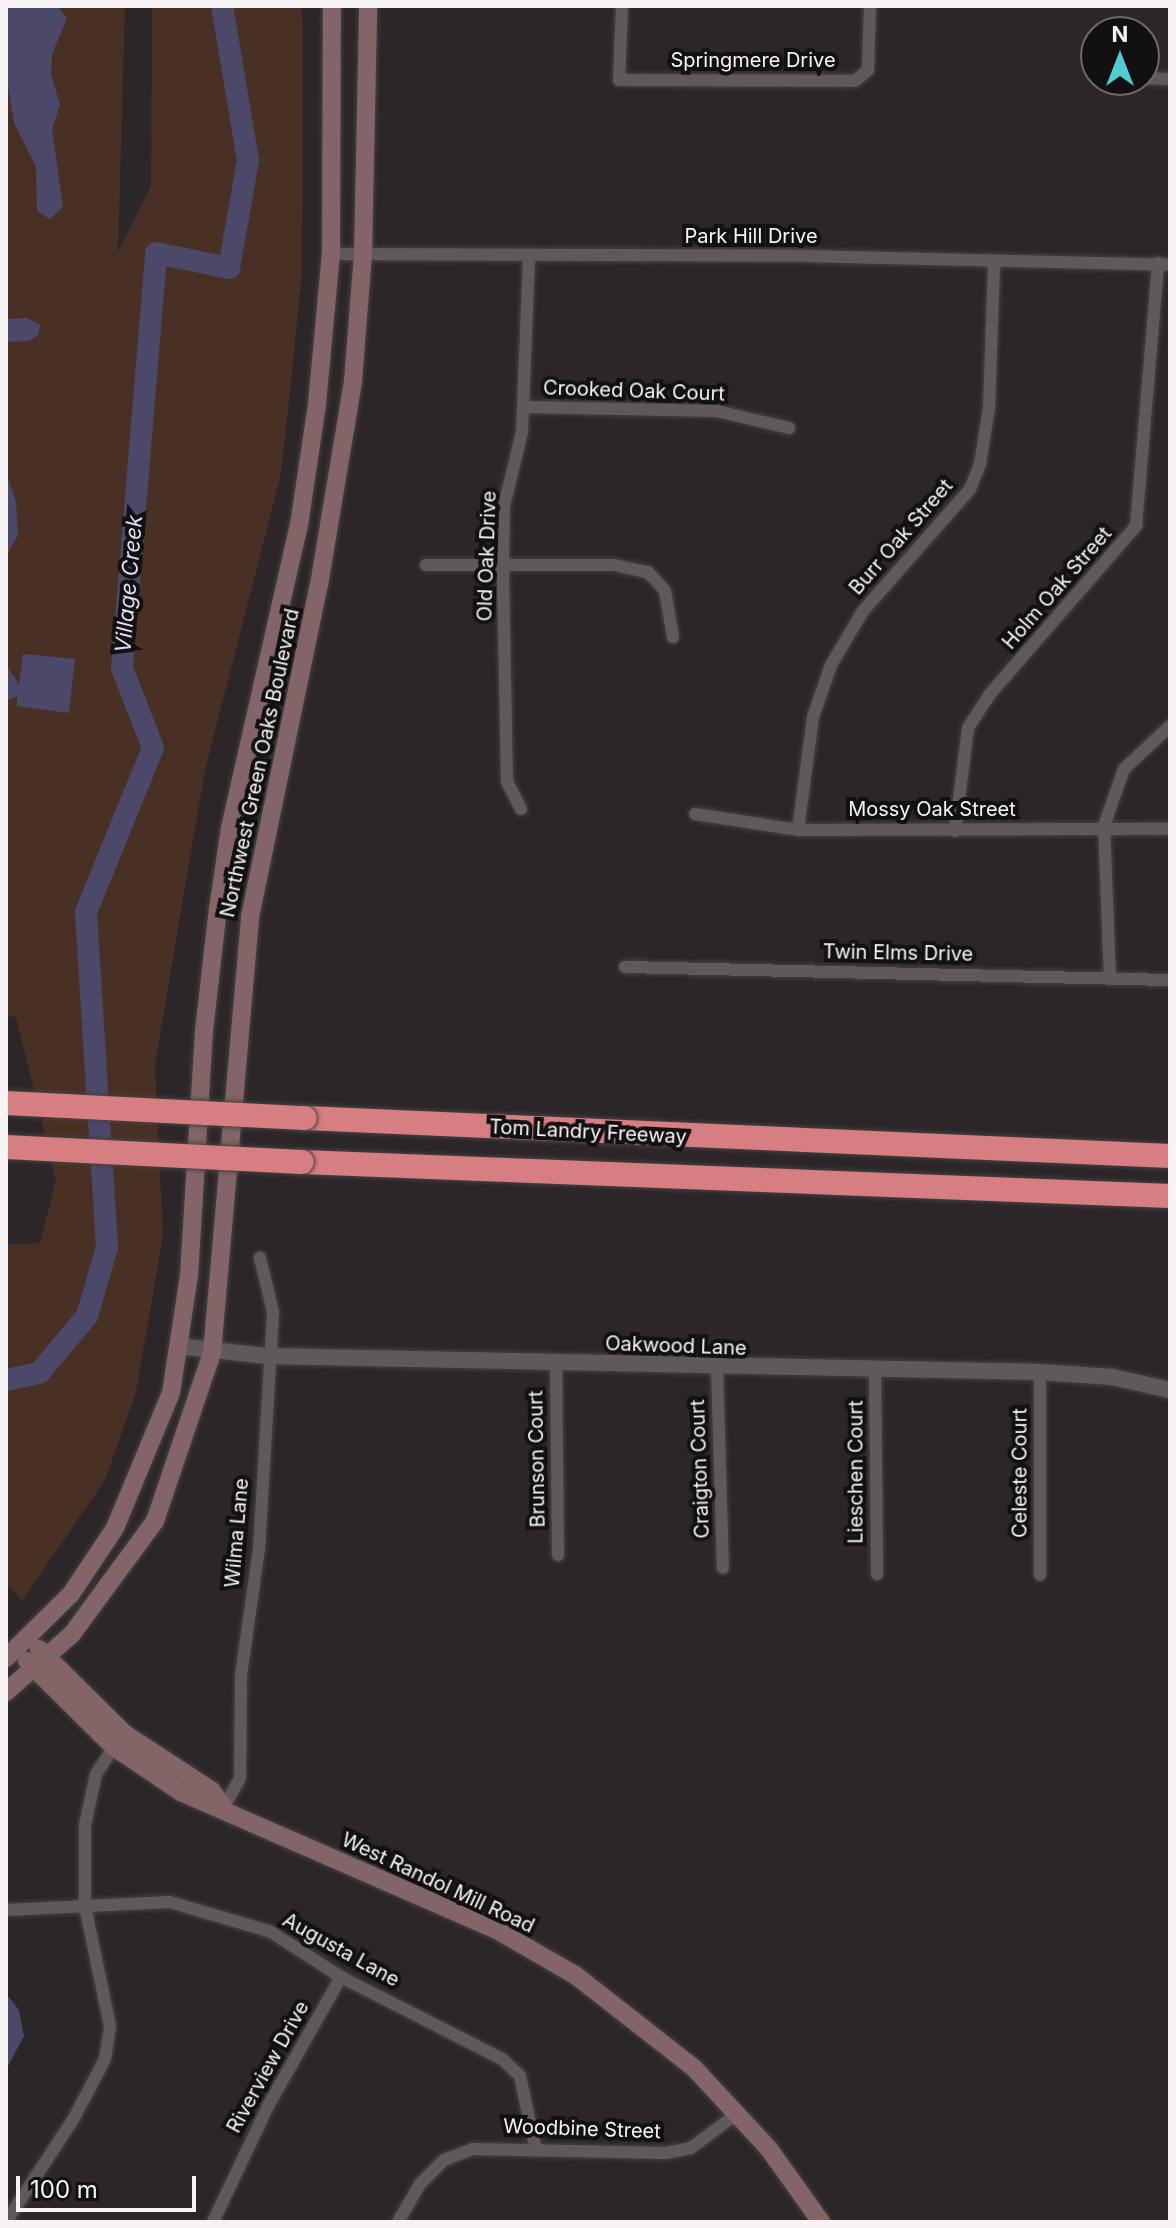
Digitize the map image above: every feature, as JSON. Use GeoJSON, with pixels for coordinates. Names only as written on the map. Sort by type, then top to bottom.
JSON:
{"type":"FeatureCollection","features":[{"type":"Feature","properties":{"kind":"highway","name":"Tom Landry Freeway"},"geometry":{"type":"LineString","coordinates":[[6,1103],[1170,1156]]}},
{"type":"Feature","properties":{"kind":"highway","name":"Tom Landry Freeway"},"geometry":{"type":"LineString","coordinates":[[6,1147],[302,1162],[1170,1196]]}},
{"type":"Feature","properties":{"kind":"main road","name":"Northwest Green Oaks Boulevard"},"geometry":{"type":"LineString","coordinates":[[17,1649],[71,1594],[115,1528],[171,1393],[179,1346],[218,909],[230,828],[299,525],[331,254],[332,6]]}},
{"type":"Feature","properties":{"kind":"main road","name":"Northwest Green Oaks Boulevard"},"geometry":{"type":"LineString","coordinates":[[6,1692],[81,1624],[155,1521],[212,1353],[250,917],[338,482],[363,254],[368,6]]}},
{"type":"Feature","properties":{"kind":"main road","name":"West Randol Mill Road"},"geometry":{"type":"LineString","coordinates":[[17,1649],[40,1662],[125,1734],[211,1790],[224,1807]]}},
{"type":"Feature","properties":{"kind":"main road","name":"West Randol Mill Road"},"geometry":{"type":"LineString","coordinates":[[40,1662],[114,1747],[181,1792],[224,1807],[495,1929],[575,1975],[640,2021],[738,2113],[821,2222]]}},
{"type":"Feature","properties":{"kind":"street","name":"Springmere Drive"},"geometry":{"type":"LineString","coordinates":[[622,6],[619,80],[855,81],[868,70],[870,6]]}},
{"type":"Feature","properties":{"kind":"street","name":"Park Hill Drive"},"geometry":{"type":"LineString","coordinates":[[331,254],[1164,264]]}},
{"type":"Feature","properties":{"kind":"street","name":"Old Oak Drive"},"geometry":{"type":"LineString","coordinates":[[521,809],[507,781],[503,563],[504,506],[524,407],[529,255]]}},
{"type":"Feature","properties":{"kind":"street","name":"Burr Oak Street"},"geometry":{"type":"LineString","coordinates":[[798,830],[813,717],[831,665],[863,611],[970,489],[980,464],[989,408],[994,262]]}},
{"type":"Feature","properties":{"kind":"street","name":"Holm Oak Street"},"geometry":{"type":"LineString","coordinates":[[955,831],[968,728],[990,694],[1136,526],[1164,264]]}},
{"type":"Feature","properties":{"kind":"street","name":"Crooked Oak Court"},"geometry":{"type":"LineString","coordinates":[[524,407],[717,411],[789,428]]}},
{"type":"Feature","properties":{"kind":"street"},"geometry":{"type":"LineString","coordinates":[[426,565],[614,565],[648,572],[665,591],[673,637]]}},
{"type":"Feature","properties":{"kind":"street"},"geometry":{"type":"LineString","coordinates":[[1110,979],[1104,826],[1124,769],[1170,726]]}},
{"type":"Feature","properties":{"kind":"street","name":"Mossy Oak Street"},"geometry":{"type":"LineString","coordinates":[[695,814],[798,830],[955,831],[1104,826],[1170,829]]}},
{"type":"Feature","properties":{"kind":"street","name":"Twin Elms Drive"},"geometry":{"type":"LineString","coordinates":[[625,967],[1170,980]]}},
{"type":"Feature","properties":{"kind":"street","name":"Wilma Lane"},"geometry":{"type":"LineString","coordinates":[[224,1807],[240,1778],[241,1675],[259,1549],[267,1356],[273,1312],[260,1258]]}},
{"type":"Feature","properties":{"kind":"street","name":"Oakwood Lane"},"geometry":{"type":"LineString","coordinates":[[179,1346],[212,1353],[267,1356],[556,1361],[717,1368],[1040,1372],[1112,1377],[1170,1390]]}},
{"type":"Feature","properties":{"kind":"street","name":"Brunson Court"},"geometry":{"type":"LineString","coordinates":[[556,1361],[558,1555]]}},
{"type":"Feature","properties":{"kind":"street","name":"Craigton Court"},"geometry":{"type":"LineString","coordinates":[[717,1368],[723,1568]]}},
{"type":"Feature","properties":{"kind":"street","name":"Lieschen Court"},"geometry":{"type":"LineString","coordinates":[[875,1370],[877,1574]]}},
{"type":"Feature","properties":{"kind":"street","name":"Celeste Court"},"geometry":{"type":"LineString","coordinates":[[1040,1372],[1040,1575]]}},
{"type":"Feature","properties":{"kind":"street"},"geometry":{"type":"LineString","coordinates":[[6,2222],[74,2118],[105,2059],[110,2026],[85,1906],[88,1797],[114,1747]]}},
{"type":"Feature","properties":{"kind":"street","name":"Augusta Lane"},"geometry":{"type":"LineString","coordinates":[[6,1910],[170,1902],[206,1910],[271,1932],[341,1977],[502,2059],[520,2076],[535,2146]]}},
{"type":"Feature","properties":{"kind":"street","name":"Riverview Drive"},"geometry":{"type":"LineString","coordinates":[[213,2222],[268,2106],[341,1977]]}},
{"type":"Feature","properties":{"kind":"street","name":"Woodbine Street"},"geometry":{"type":"LineString","coordinates":[[398,2222],[420,2184],[444,2160],[486,2147],[535,2146],[666,2153],[691,2148],[738,2113]]}},
{"type":"Feature","properties":{"kind":"shaded area"},"geometry":{"type":"Polygon","coordinates":[[[6,6],[125,6],[118,252],[151,186],[152,6],[302,6],[303,62],[302,274],[280,478],[205,770],[155,1064],[163,1235],[136,1392],[105,1480],[22,1601],[6,1583],[6,1244],[40,1243],[56,1180],[16,1017],[6,1016],[6,6]]]}},
{"type":"Feature","properties":{"kind":"shaded area"},"geometry":{"type":"Polygon","coordinates":[[[6,6],[57,6],[67,18],[52,54],[51,74],[60,105],[52,129],[63,207],[50,219],[37,211],[36,167],[14,123],[6,74],[6,6]]]}},
{"type":"Feature","properties":{"kind":"shaded area"},"geometry":{"type":"Polygon","coordinates":[[[27,318],[40,325],[38,335],[29,341],[6,342],[6,319],[27,318]]]}},
{"type":"Feature","properties":{"kind":"shaded area"},"geometry":{"type":"Polygon","coordinates":[[[6,472],[16,502],[18,535],[6,556],[6,472]]]}},
{"type":"Feature","properties":{"kind":"shaded area"},"geometry":{"type":"Polygon","coordinates":[[[23,654],[75,659],[69,713],[17,706],[17,696],[6,701],[6,665],[19,684],[23,654]]]}},
{"type":"Feature","properties":{"kind":"shaded area"},"geometry":{"type":"Polygon","coordinates":[[[6,1994],[19,2010],[24,2036],[6,2070],[6,1994]]]}},
{"type":"Feature","properties":{"kind":"waterway","name":"Village Creek"},"geometry":{"type":"LineString","coordinates":[[6,1380],[39,1373],[87,1316],[107,1247],[86,912],[153,748],[122,668],[156,253],[229,268],[248,160],[222,6]]}}]}
